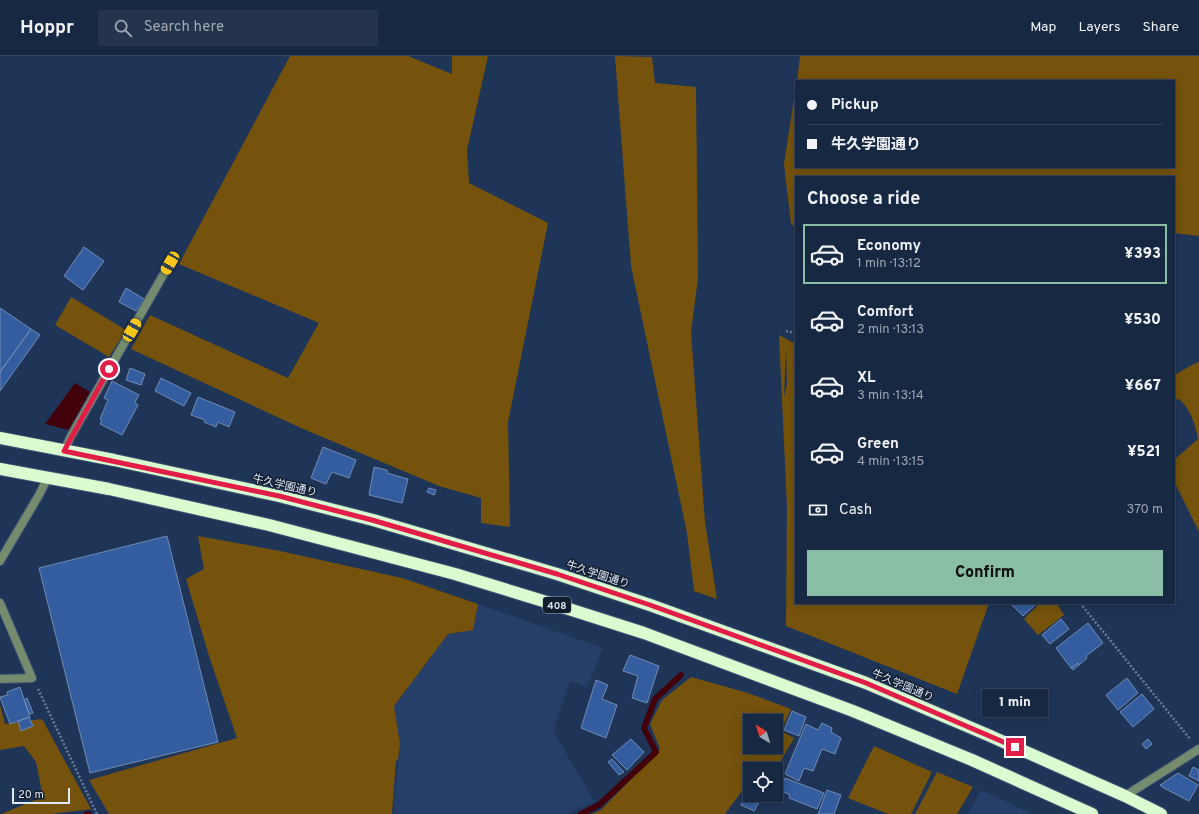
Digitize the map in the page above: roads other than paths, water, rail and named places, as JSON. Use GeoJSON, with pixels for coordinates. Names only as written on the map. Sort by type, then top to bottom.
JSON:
{"type":"FeatureCollection","features":[{"type":"Feature","properties":{"kind":"highway","name":"牛久学園通り"},"geometry":{"type":"LineString","coordinates":[[0,438],[279,496],[372,520],[557,574],[650,605],[866,683],[988,735],[1162,814]]}},
{"type":"Feature","properties":{"kind":"highway","name":"408"},"geometry":{"type":"LineString","coordinates":[[0,469],[109,489],[283,529],[455,574],[553,604],[644,633],[853,711],[972,760],[1092,814]]}},
{"type":"Feature","properties":{"kind":"street"},"geometry":{"type":"LineString","coordinates":[[64,451],[75,429],[170,263]]}},
{"type":"Feature","properties":{"kind":"street"},"geometry":{"type":"LineString","coordinates":[[0,561],[48,478]]}},
{"type":"Feature","properties":{"kind":"street"},"geometry":{"type":"LineString","coordinates":[[0,603],[32,678],[0,679]]}},
{"type":"Feature","properties":{"kind":"street"},"geometry":{"type":"LineString","coordinates":[[1125,796],[1199,750]]}},
{"type":"Feature","properties":{"kind":"waterway"},"geometry":{"type":"LineString","coordinates":[[581,814],[599,805],[656,752],[644,728],[655,699],[681,675]]}}]}
